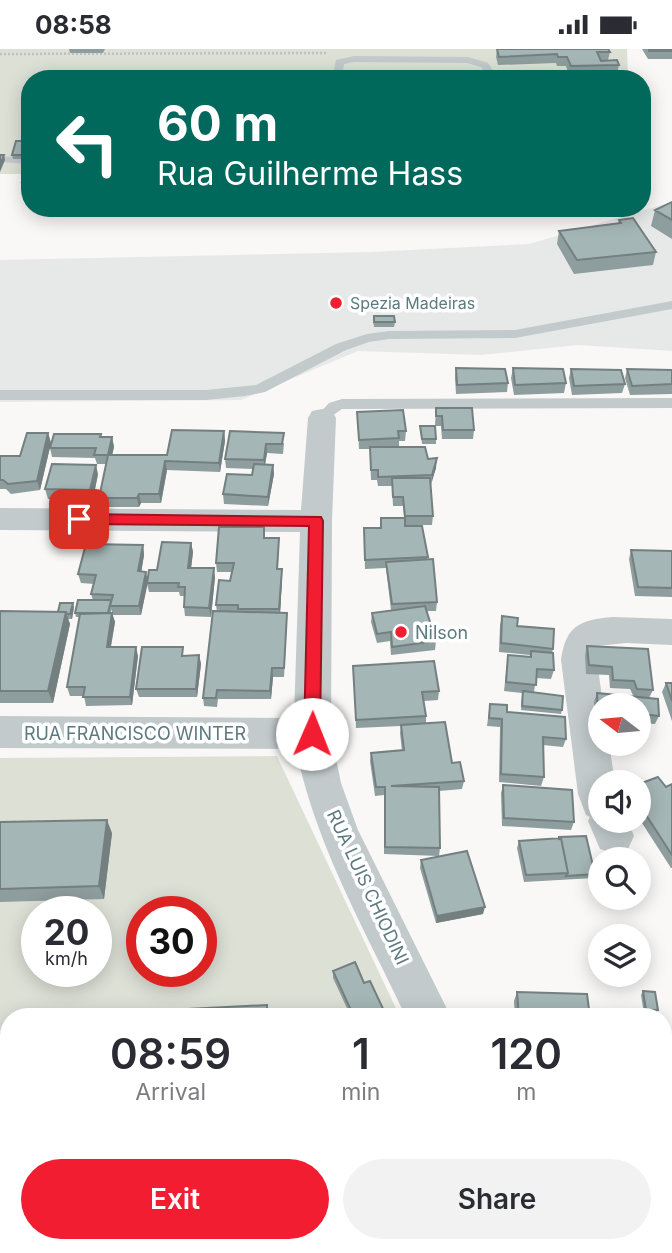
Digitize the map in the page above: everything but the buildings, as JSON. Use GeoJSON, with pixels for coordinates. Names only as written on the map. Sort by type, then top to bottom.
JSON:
{"type":"FeatureCollection","features":[{"type":"Feature","properties":{"kind":"street","name":"RUA LUIS CHIODINI"},"geometry":{"type":"LineString","coordinates":[[322,418],[316,521],[312,734],[322,783],[339,834],[425,1008]]}},
{"type":"Feature","properties":{"kind":"street"},"geometry":{"type":"LineString","coordinates":[[0,519],[316,521]]}},
{"type":"Feature","properties":{"kind":"street"},"geometry":{"type":"LineString","coordinates":[[594,770],[579,660],[582,642],[585,637],[597,631],[672,632]]}},
{"type":"Feature","properties":{"kind":"street","name":"RUA FRANCISCO WINTER"},"geometry":{"type":"LineString","coordinates":[[0,732],[312,734]]}},
{"type":"Feature","properties":{"kind":"lane"},"geometry":{"type":"LineString","coordinates":[[338,70],[339,62],[354,59],[468,60],[485,65],[488,70]]}},
{"type":"Feature","properties":{"kind":"lane"},"geometry":{"type":"LineString","coordinates":[[0,159],[21,160]]}},
{"type":"Feature","properties":{"kind":"lane"},"geometry":{"type":"LineString","coordinates":[[0,395],[245,393],[260,389],[341,347],[366,338],[389,335],[515,334],[672,306]]}},
{"type":"Feature","properties":{"kind":"lane"},"geometry":{"type":"LineString","coordinates":[[322,418],[334,406],[342,404],[672,403]]}},
{"type":"Feature","properties":{"kind":"path"},"geometry":{"type":"LineString","coordinates":[[0,54],[327,53]]}},
{"type":"Feature","properties":{"kind":"shaded area"},"geometry":{"type":"Polygon","coordinates":[[[0,49],[627,49],[628,70],[21,70],[21,174],[0,174],[0,49]]]}},
{"type":"Feature","properties":{"kind":"shaded area","name":"Spezia Madeiras"},"geometry":{"type":"Polygon","coordinates":[[[672,202],[672,351],[578,345],[481,355],[358,351],[241,400],[0,402],[0,260],[371,252],[529,244],[621,217],[651,217],[651,208],[672,202]]]}},
{"type":"Feature","properties":{"kind":"shaded area"},"geometry":{"type":"Polygon","coordinates":[[[277,756],[396,1008],[0,1008],[0,758],[277,756]]]}},
{"type":"Feature","properties":{"kind":"place","name":"Spezia Madeiras"},"geometry":{"type":"Point","coordinates":[336,303]}},
{"type":"Feature","properties":{"kind":"place","name":"Nilson"},"geometry":{"type":"Point","coordinates":[401,632]}},
{"type":"Feature","properties":{"kind":"route"},"geometry":{"type":"LineString","coordinates":[[79,519],[316,521],[312,734]]}}]}
